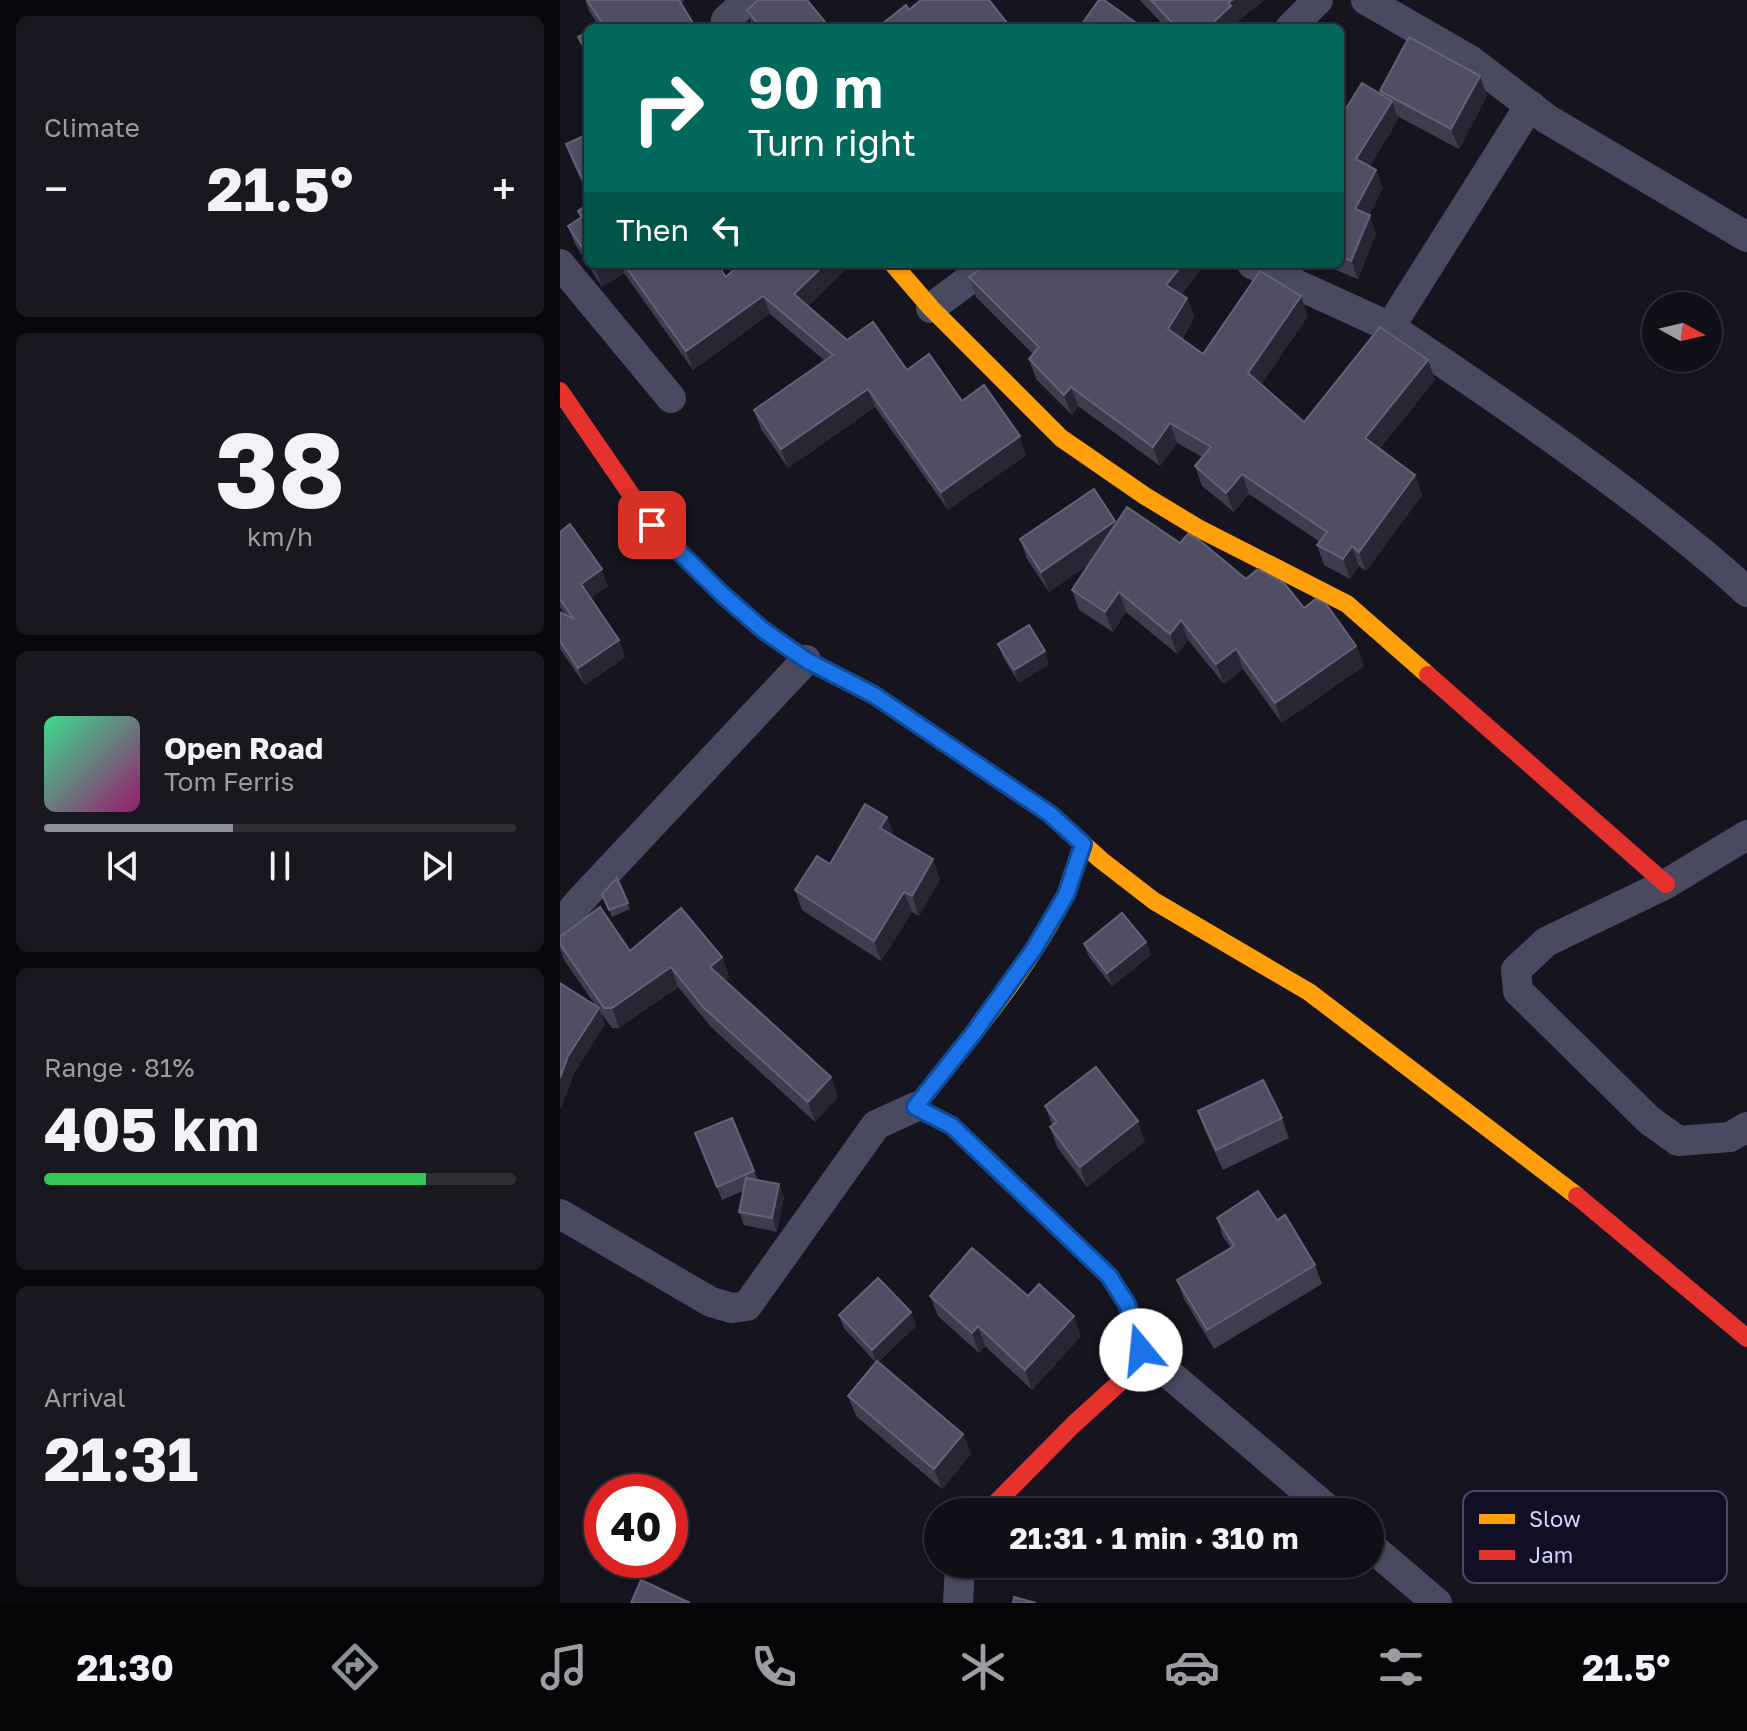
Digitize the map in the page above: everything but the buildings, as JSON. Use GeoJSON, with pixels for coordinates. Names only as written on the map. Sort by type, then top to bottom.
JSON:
{"type":"FeatureCollection","features":[{"type":"Feature","properties":{"kind":"street"},"geometry":{"type":"LineString","coordinates":[[726,24],[748,0]]}},
{"type":"Feature","properties":{"kind":"street"},"geometry":{"type":"LineString","coordinates":[[1294,24],[1318,0]]}},
{"type":"Feature","properties":{"kind":"street"},"geometry":{"type":"LineString","coordinates":[[1366,0],[1470,60],[1574,135],[1747,237]]}},
{"type":"Feature","properties":{"kind":"street"},"geometry":{"type":"LineString","coordinates":[[1390,327],[1530,105]]}},
{"type":"Feature","properties":{"kind":"street"},"geometry":{"type":"LineString","coordinates":[[560,264],[671,398]]}},
{"type":"Feature","properties":{"kind":"street"},"geometry":{"type":"LineString","coordinates":[[896,268],[931,308],[1061,438],[1198,528],[1347,604],[1666,884]]}},
{"type":"Feature","properties":{"kind":"street"},"geometry":{"type":"LineString","coordinates":[[931,308],[985,268]]}},
{"type":"Feature","properties":{"kind":"street"},"geometry":{"type":"LineString","coordinates":[[1261,268],[1390,327],[1528,420],[1621,489],[1719,565],[1747,592]]}},
{"type":"Feature","properties":{"kind":"street"},"geometry":{"type":"LineString","coordinates":[[560,391],[652,525],[763,630],[806,660],[874,695],[1050,814],[1154,901],[1309,992],[1568,1189],[1747,1338]]}},
{"type":"Feature","properties":{"kind":"street"},"geometry":{"type":"LineString","coordinates":[[560,925],[806,660]]}},
{"type":"Feature","properties":{"kind":"street"},"geometry":{"type":"LineString","coordinates":[[1747,835],[1666,884],[1546,942],[1516,970],[1518,991],[1649,1120],[1678,1141],[1730,1137],[1747,1127]]}},
{"type":"Feature","properties":{"kind":"street"},"geometry":{"type":"LineString","coordinates":[[560,1214],[711,1302],[732,1308],[747,1306],[876,1125],[915,1107],[973,1034],[1034,949],[1066,895],[1083,844]]}},
{"type":"Feature","properties":{"kind":"street"},"geometry":{"type":"LineString","coordinates":[[915,1107],[952,1126],[1109,1276],[1127,1304],[1141,1350],[1315,1498]]}},
{"type":"Feature","properties":{"kind":"street"},"geometry":{"type":"LineString","coordinates":[[1001,1498],[1118,1384],[1141,1350]]}},
{"type":"Feature","properties":{"kind":"street"},"geometry":{"type":"LineString","coordinates":[[1384,1558],[1437,1603]]}},
{"type":"Feature","properties":{"kind":"street"},"geometry":{"type":"LineString","coordinates":[[958,1603],[959,1578]]}},
{"type":"Feature","properties":{"kind":"traffic: slow"},"geometry":{"type":"LineString","coordinates":[[896,268],[931,308],[1061,438],[1198,528],[1347,604],[1428,675]]}},
{"type":"Feature","properties":{"kind":"traffic: slow"},"geometry":{"type":"LineString","coordinates":[[1023,796],[1050,814],[1101,860],[1154,901],[1309,992],[1577,1196]]}},
{"type":"Feature","properties":{"kind":"traffic: slow"},"geometry":{"type":"LineString","coordinates":[[920,1101],[998,1002],[1034,950],[1068,890],[1083,844]]}},
{"type":"Feature","properties":{"kind":"traffic: jam"},"geometry":{"type":"LineString","coordinates":[[560,391],[652,525],[763,630],[806,660],[874,695],[1023,796]]}},
{"type":"Feature","properties":{"kind":"traffic: jam"},"geometry":{"type":"LineString","coordinates":[[1428,675],[1666,884]]}},
{"type":"Feature","properties":{"kind":"traffic: jam"},"geometry":{"type":"LineString","coordinates":[[920,1101],[915,1107],[952,1126],[1109,1276],[1127,1304],[1141,1350],[1118,1384],[1001,1498]]}},
{"type":"Feature","properties":{"kind":"traffic: jam"},"geometry":{"type":"LineString","coordinates":[[1577,1196],[1747,1338]]}},
{"type":"Feature","properties":{"kind":"route"},"geometry":{"type":"LineString","coordinates":[[652,525],[763,630],[806,660],[874,695],[1050,814],[1083,844],[1066,895],[1034,949],[973,1034],[915,1107],[952,1126],[1109,1276],[1127,1304],[1141,1350]]}}]}
